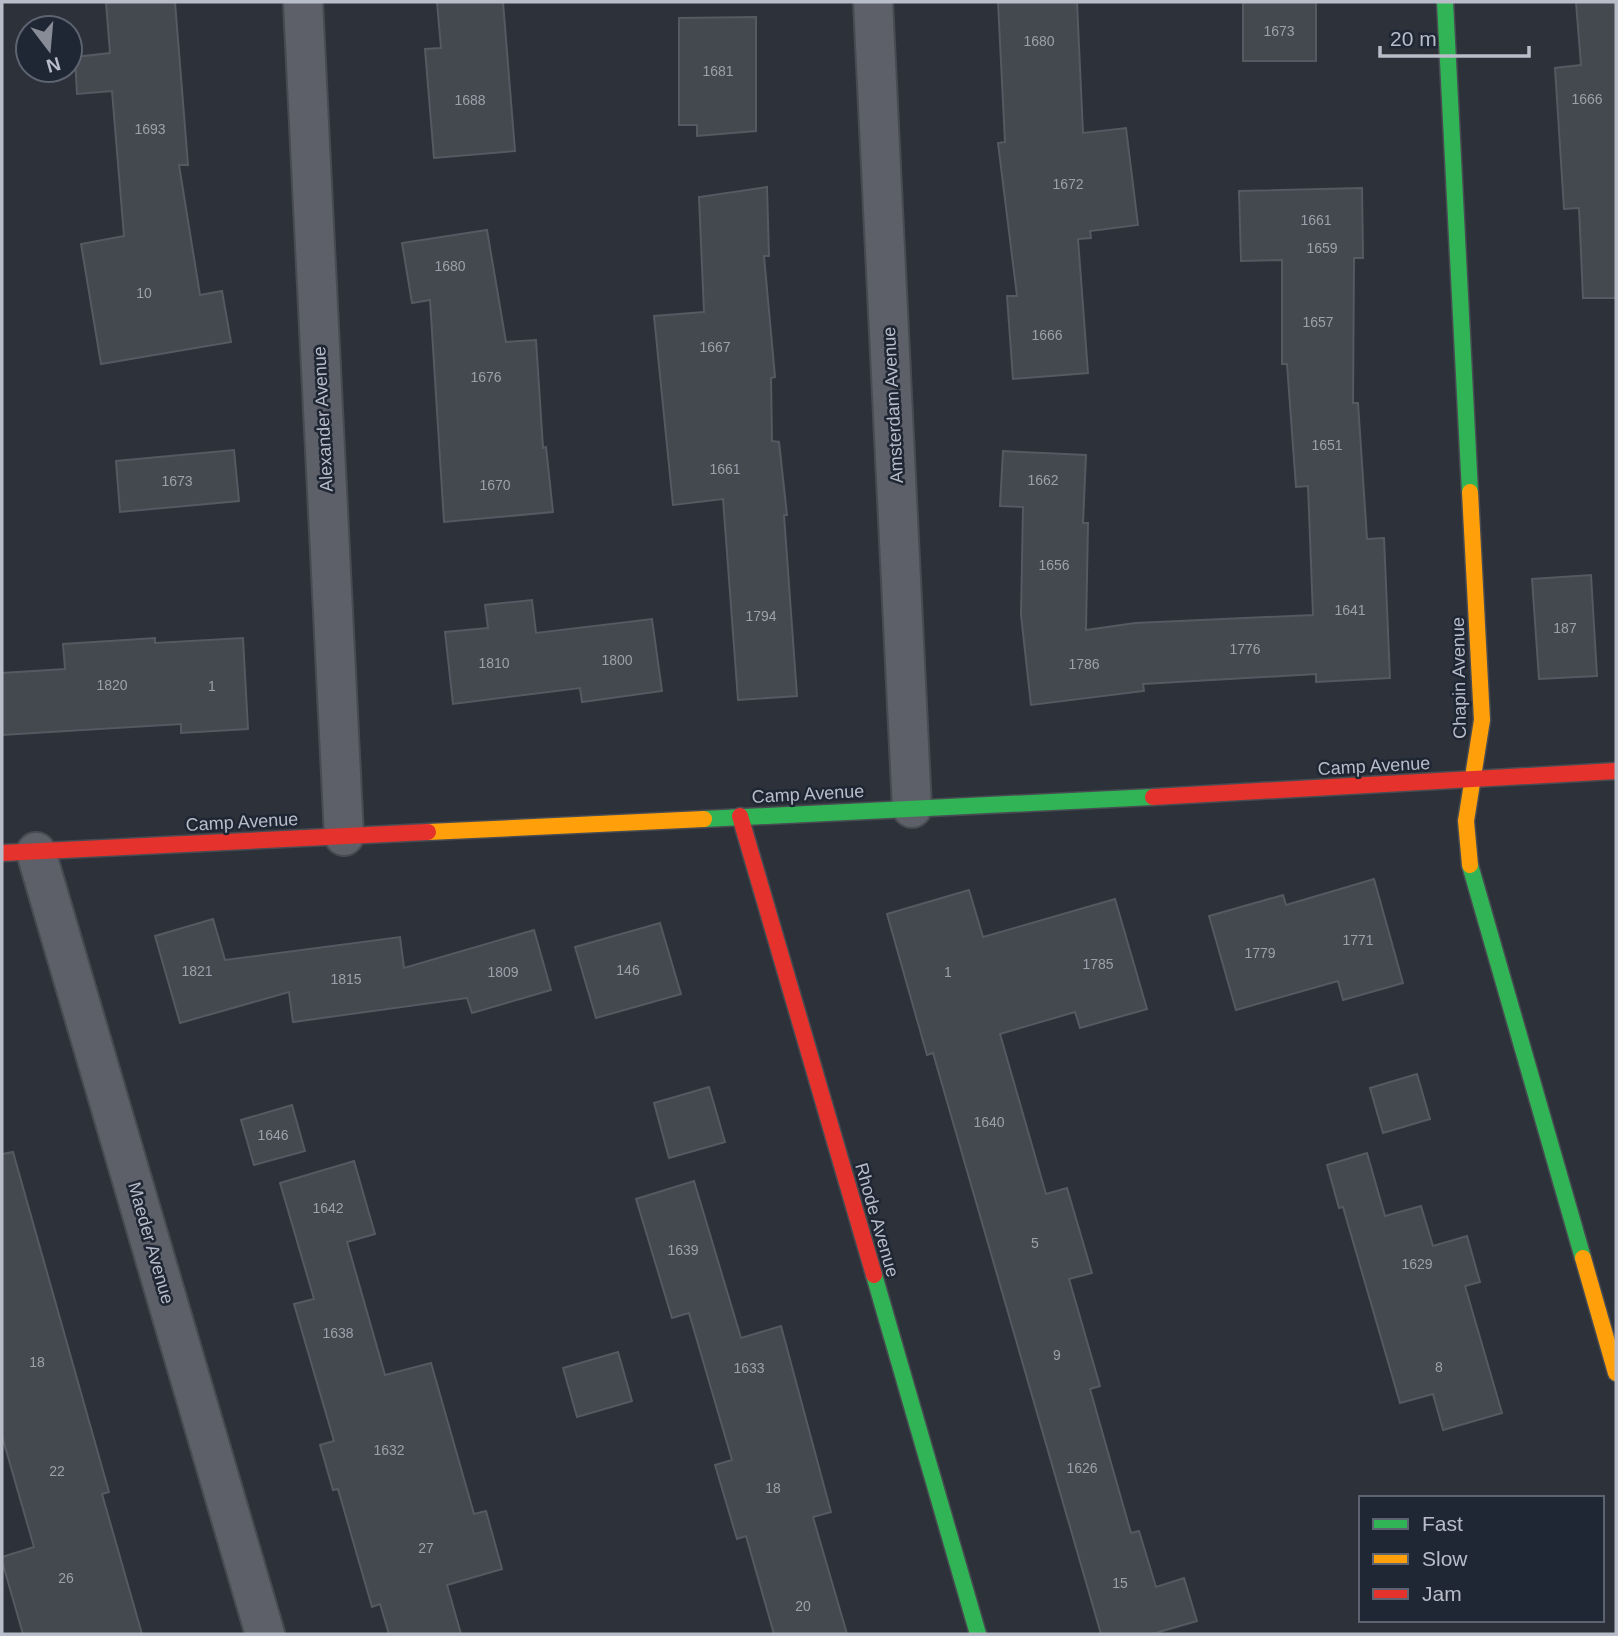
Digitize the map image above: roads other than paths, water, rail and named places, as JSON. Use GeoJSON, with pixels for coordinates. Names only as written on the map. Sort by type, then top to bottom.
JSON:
{"type":"FeatureCollection","features":[{"type":"Feature","properties":{"kind":"street","name":"Alexander Avenue"},"geometry":{"type":"LineString","coordinates":[[303,2],[344,836]]}},
{"type":"Feature","properties":{"kind":"street","name":"Amsterdam Avenue"},"geometry":{"type":"LineString","coordinates":[[873,2],[912,808]]}},
{"type":"Feature","properties":{"kind":"street","name":"Chapin Avenue"},"geometry":{"type":"LineString","coordinates":[[1445,2],[1482,720],[1466,821],[1467,856],[1616,1373]]}},
{"type":"Feature","properties":{"kind":"street","name":"Camp Avenue"},"geometry":{"type":"LineString","coordinates":[[19,852],[1616,771]]}},
{"type":"Feature","properties":{"kind":"street","name":"Rhode Avenue"},"geometry":{"type":"LineString","coordinates":[[740,816],[978,1634]]}},
{"type":"Feature","properties":{"kind":"street","name":"Maeder Avenue"},"geometry":{"type":"LineString","coordinates":[[19,852],[265,1634]]}}]}
